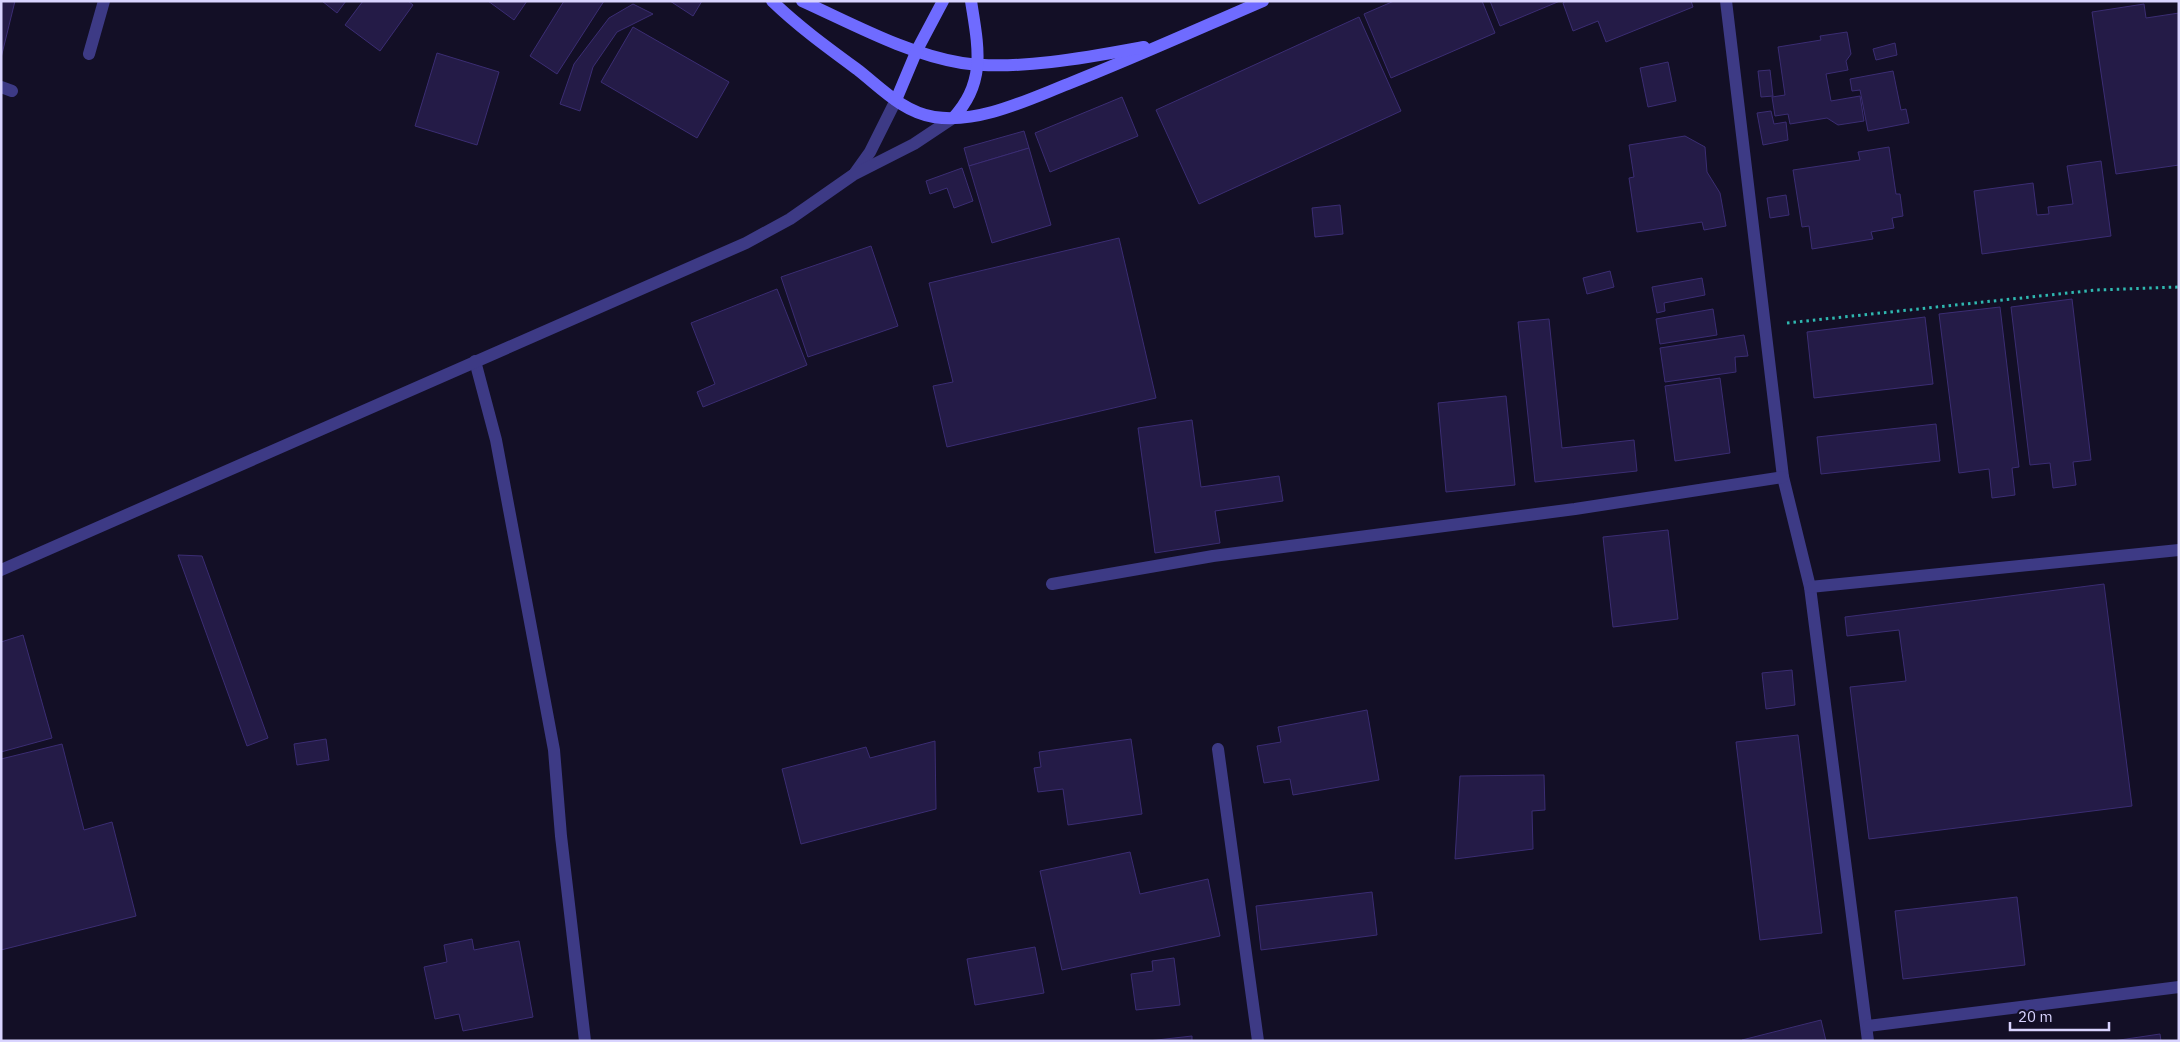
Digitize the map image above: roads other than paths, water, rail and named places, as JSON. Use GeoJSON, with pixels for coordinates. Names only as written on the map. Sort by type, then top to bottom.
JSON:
{"type":"FeatureCollection","features":[{"type":"Feature","properties":{"kind":"main road"},"geometry":{"type":"LineString","coordinates":[[772,1],[822,44],[913,111],[933,117],[953,118],[972,116],[1009,105],[1164,44],[1262,1]]}},
{"type":"Feature","properties":{"kind":"main road"},"geometry":{"type":"LineString","coordinates":[[802,1],[917,50],[947,60],[978,64],[1014,64],[1064,59],[1164,44]]}},
{"type":"Feature","properties":{"kind":"main road"},"geometry":{"type":"LineString","coordinates":[[896,100],[917,50],[943,1]]}},
{"type":"Feature","properties":{"kind":"main road"},"geometry":{"type":"LineString","coordinates":[[953,118],[969,96],[976,80],[978,45],[970,1]]}},
{"type":"Feature","properties":{"kind":"street"},"geometry":{"type":"LineString","coordinates":[[89,54],[104,1]]}},
{"type":"Feature","properties":{"kind":"street"},"geometry":{"type":"LineString","coordinates":[[1726,1],[1783,477],[1810,587],[1868,1026],[1868,1041]]}},
{"type":"Feature","properties":{"kind":"street"},"geometry":{"type":"LineString","coordinates":[[853,176],[870,152],[896,100]]}},
{"type":"Feature","properties":{"kind":"street"},"geometry":{"type":"LineString","coordinates":[[1,570],[746,243],[790,219],[853,176],[914,144],[953,118]]}},
{"type":"Feature","properties":{"kind":"street"},"geometry":{"type":"LineString","coordinates":[[475,361],[496,440],[554,750],[561,836],[584,1041]]}},
{"type":"Feature","properties":{"kind":"street"},"geometry":{"type":"LineString","coordinates":[[1052,584],[1213,556],[1576,509],[1783,477]]}},
{"type":"Feature","properties":{"kind":"street"},"geometry":{"type":"LineString","coordinates":[[1810,587],[2179,550]]}},
{"type":"Feature","properties":{"kind":"street"},"geometry":{"type":"LineString","coordinates":[[1218,749],[1258,1041]]}},
{"type":"Feature","properties":{"kind":"street"},"geometry":{"type":"LineString","coordinates":[[1868,1026],[2179,987]]}}]}
